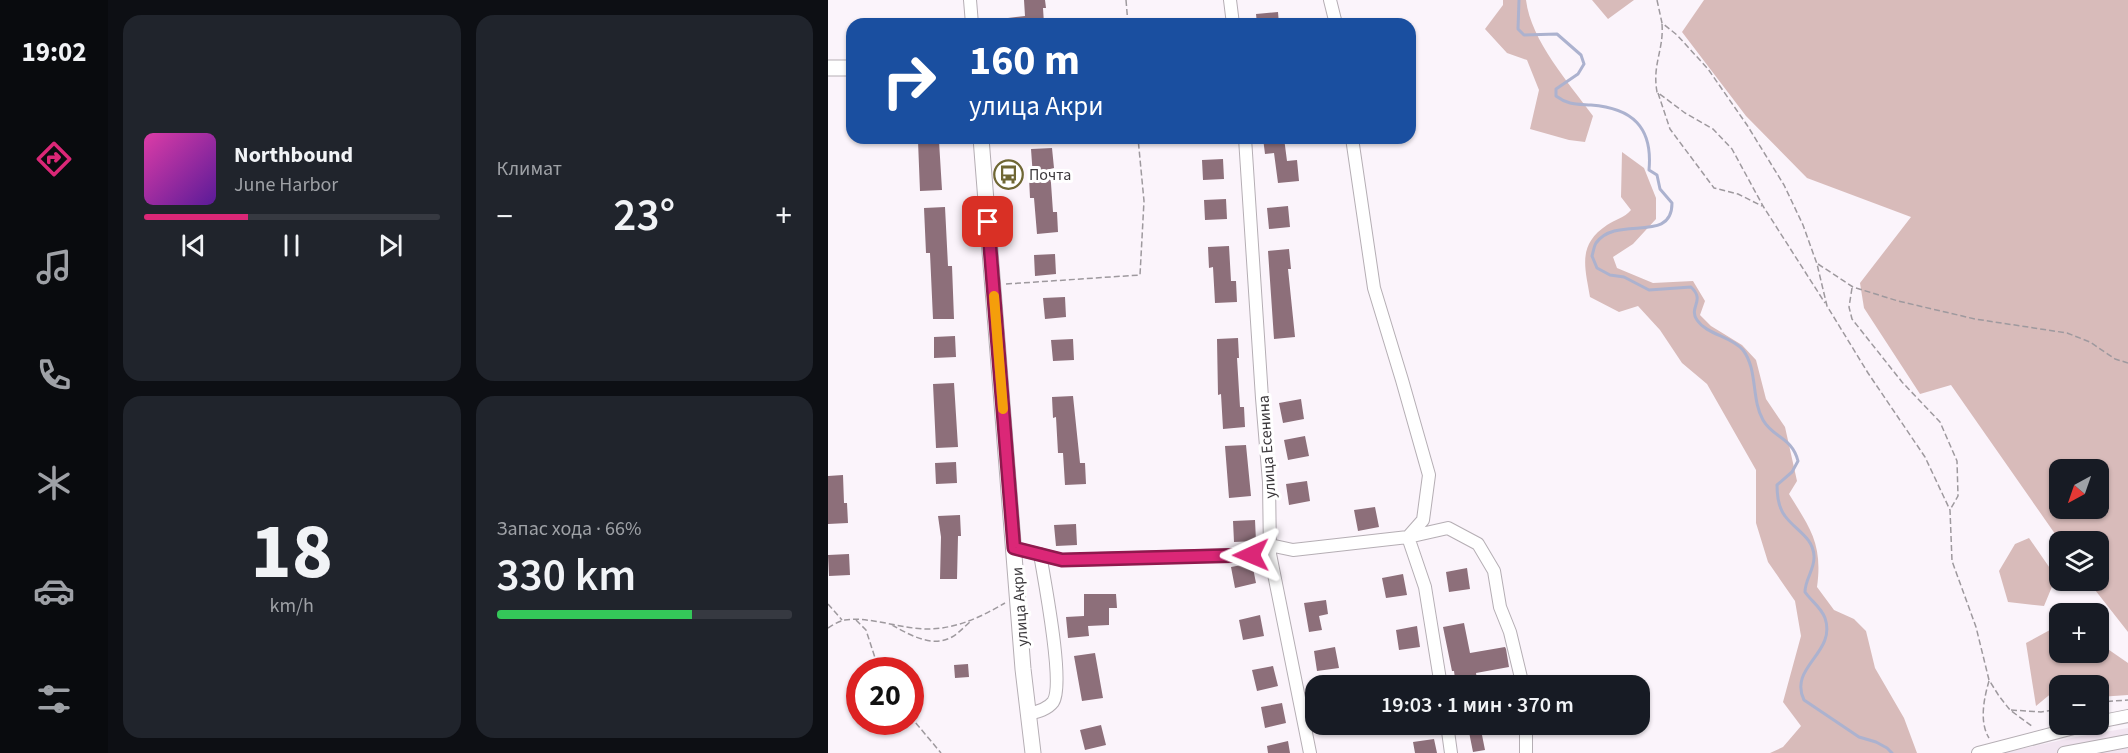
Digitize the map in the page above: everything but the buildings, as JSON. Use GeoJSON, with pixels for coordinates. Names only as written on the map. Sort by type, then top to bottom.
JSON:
{"type":"FeatureCollection","features":[{"type":"Feature","properties":{"kind":"main road"},"geometry":{"type":"LineString","coordinates":[[828,68],[846,68]]}},
{"type":"Feature","properties":{"kind":"main road","name":"улица Акри"},"geometry":{"type":"LineString","coordinates":[[981,144],[1033,753]]}},
{"type":"Feature","properties":{"kind":"street"},"geometry":{"type":"LineString","coordinates":[[970,0],[972,18]]}},
{"type":"Feature","properties":{"kind":"street"},"geometry":{"type":"LineString","coordinates":[[1230,0],[1232,18]]}},
{"type":"Feature","properties":{"kind":"street"},"geometry":{"type":"LineString","coordinates":[[1330,0],[1334,18]]}},
{"type":"Feature","properties":{"kind":"street","name":"улица Есенина"},"geometry":{"type":"LineString","coordinates":[[1245,144],[1269,482],[1270,549],[1310,753]]}},
{"type":"Feature","properties":{"kind":"street"},"geometry":{"type":"LineString","coordinates":[[1353,144],[1374,288],[1429,475],[1423,520],[1408,537]]}},
{"type":"Feature","properties":{"kind":"street"},"geometry":{"type":"LineString","coordinates":[[1014,548],[1062,560],[1100,561],[1293,549],[1408,537],[1448,528],[1478,544],[1494,571],[1500,607],[1510,632],[1520,675]]}},
{"type":"Feature","properties":{"kind":"street"},"geometry":{"type":"LineString","coordinates":[[1408,537],[1425,587],[1439,675]]}},
{"type":"Feature","properties":{"kind":"street"},"geometry":{"type":"LineString","coordinates":[[1028,714],[1049,706],[1056,693],[1054,640],[1040,554]]}},
{"type":"Feature","properties":{"kind":"street"},"geometry":{"type":"LineString","coordinates":[[2109,720],[2128,716]]}},
{"type":"Feature","properties":{"kind":"street"},"geometry":{"type":"LineString","coordinates":[[1449,735],[1451,753]]}},
{"type":"Feature","properties":{"kind":"street"},"geometry":{"type":"LineString","coordinates":[[1526,735],[1526,753]]}},
{"type":"Feature","properties":{"kind":"street"},"geometry":{"type":"LineString","coordinates":[[1977,753],[2049,735]]}},
{"type":"Feature","properties":{"kind":"street"},"geometry":{"type":"LineString","coordinates":[[2064,753],[2128,741]]}},
{"type":"Feature","properties":{"kind":"path"},"geometry":{"type":"LineString","coordinates":[[1125,0],[1127,18]]}},
{"type":"Feature","properties":{"kind":"path"},"geometry":{"type":"LineString","coordinates":[[1657,0],[1663,36],[1654,77],[1670,129],[1714,188],[1738,194],[1763,206]]}},
{"type":"Feature","properties":{"kind":"path"},"geometry":{"type":"LineString","coordinates":[[1662,23],[1677,35],[1708,69],[1747,125],[1784,185],[1803,225],[1817,264],[1827,306]]}},
{"type":"Feature","properties":{"kind":"path"},"geometry":{"type":"LineString","coordinates":[[1658,92],[1713,129],[1732,149],[1763,206],[1924,457],[1950,510],[1952,561],[1976,627],[1989,680],[2010,710],[2045,736]]}},
{"type":"Feature","properties":{"kind":"path"},"geometry":{"type":"LineString","coordinates":[[993,285],[1140,274],[1144,201],[1139,144]]}},
{"type":"Feature","properties":{"kind":"path"},"geometry":{"type":"LineString","coordinates":[[1817,264],[1853,287],[1898,301],[1975,319],[2067,333],[2090,342],[2115,359],[2128,363]]}},
{"type":"Feature","properties":{"kind":"path"},"geometry":{"type":"LineString","coordinates":[[1853,287],[1849,308],[1852,319],[1902,382],[1940,422],[1957,461],[1958,496],[1950,510]]}},
{"type":"Feature","properties":{"kind":"path"},"geometry":{"type":"LineString","coordinates":[[892,625],[910,635],[940,641],[952,637],[972,620],[1018,596]]}},
{"type":"Feature","properties":{"kind":"path"},"geometry":{"type":"LineString","coordinates":[[828,604],[843,620]]}},
{"type":"Feature","properties":{"kind":"path"},"geometry":{"type":"LineString","coordinates":[[828,628],[843,620],[855,619],[925,629],[941,628],[972,620]]}},
{"type":"Feature","properties":{"kind":"path"},"geometry":{"type":"LineString","coordinates":[[855,619],[866,630],[875,657]]}},
{"type":"Feature","properties":{"kind":"path"},"geometry":{"type":"LineString","coordinates":[[1989,680],[1985,694],[1984,722],[1986,734],[2000,747]]}},
{"type":"Feature","properties":{"kind":"path"},"geometry":{"type":"LineString","coordinates":[[2109,701],[2128,700]]}},
{"type":"Feature","properties":{"kind":"path"},"geometry":{"type":"LineString","coordinates":[[2010,710],[2049,711]]}},
{"type":"Feature","properties":{"kind":"path"},"geometry":{"type":"LineString","coordinates":[[924,733],[941,753]]}},
{"type":"Feature","properties":{"kind":"shaded area"},"geometry":{"type":"Polygon","coordinates":[[[1503,0],[1526,0],[1529,15],[1543,46],[1593,116],[1585,142],[1530,129],[1539,90],[1527,60],[1507,53],[1485,29],[1503,5],[1503,0]]]}},
{"type":"Feature","properties":{"kind":"shaded area"},"geometry":{"type":"Polygon","coordinates":[[[1592,0],[1634,0],[1608,19],[1592,0]]]}},
{"type":"Feature","properties":{"kind":"shaded area"},"geometry":{"type":"Polygon","coordinates":[[[1704,0],[2128,0],[2128,632],[2109,608],[2109,603],[2105,603],[2096,591],[2109,591],[2109,531],[2053,531],[1951,385],[1920,394],[1864,308],[1860,283],[1911,217],[1807,178],[1746,116],[1682,32],[1704,0]]]}},
{"type":"Feature","properties":{"kind":"shaded area"},"geometry":{"type":"Polygon","coordinates":[[[1622,152],[1644,168],[1656,198],[1656,219],[1633,244],[1613,257],[1617,268],[1653,283],[1693,281],[1705,301],[1700,315],[1711,326],[1742,345],[1756,360],[1766,399],[1785,427],[1797,481],[1789,494],[1813,537],[1818,559],[1817,587],[1834,610],[1854,619],[1866,631],[1875,668],[1904,718],[1917,753],[1770,753],[1783,747],[1801,726],[1783,702],[1801,636],[1795,601],[1768,562],[1756,523],[1756,470],[1707,384],[1682,363],[1660,330],[1638,306],[1619,312],[1590,297],[1585,257],[1591,240],[1607,225],[1631,210],[1621,197],[1622,152]]]}},
{"type":"Feature","properties":{"kind":"shaded area"},"geometry":{"type":"Polygon","coordinates":[[[2029,538],[2049,567],[2050,591],[2044,606],[2008,602],[1999,571],[2015,544],[2029,538]]]}},
{"type":"Feature","properties":{"kind":"shaded area"},"geometry":{"type":"Polygon","coordinates":[[[2049,630],[2049,663],[2109,663],[2109,650],[2128,663],[2128,695],[2109,696],[2109,675],[2049,675],[2049,695],[2036,706],[2026,643],[2049,630]]]}},
{"type":"Feature","properties":{"kind":"shaded area"},"geometry":{"type":"Polygon","coordinates":[[[2128,728],[2128,753],[2002,753],[2088,735],[2109,735],[2109,731],[2128,728]]]}},
{"type":"Feature","properties":{"kind":"waterway"},"geometry":{"type":"LineString","coordinates":[[1519,0],[1518,29],[1524,35],[1557,34],[1581,55],[1584,64],[1578,74],[1556,89],[1556,96],[1572,104],[1618,110],[1637,122],[1647,142],[1649,170],[1657,175],[1660,189],[1672,203],[1670,216],[1663,223],[1617,230],[1605,235],[1596,243],[1592,256],[1597,268],[1610,275],[1624,277],[1649,290],[1691,287],[1697,296],[1694,311],[1697,320],[1707,329],[1743,350],[1751,366],[1757,403],[1763,420],[1772,431],[1787,442],[1795,453],[1798,461],[1792,472],[1777,485],[1778,501],[1785,516],[1807,539],[1813,549],[1814,561],[1805,592],[1823,614],[1827,630],[1825,641],[1802,678],[1801,688],[1804,700],[1859,737],[1876,742],[1892,753]]}},
{"type":"Feature","properties":{"kind":"slow traffic"},"geometry":{"type":"LineString","coordinates":[[994,296],[1003,409]]}},
{"type":"Feature","properties":{"kind":"place","name":"Почта"},"geometry":{"type":"Point","coordinates":[1008,174]}},
{"type":"Feature","properties":{"kind":"route"},"geometry":{"type":"LineString","coordinates":[[988,222],[1014,548],[1062,560],[1100,561],[1192,555],[1251,555]]}}]}
